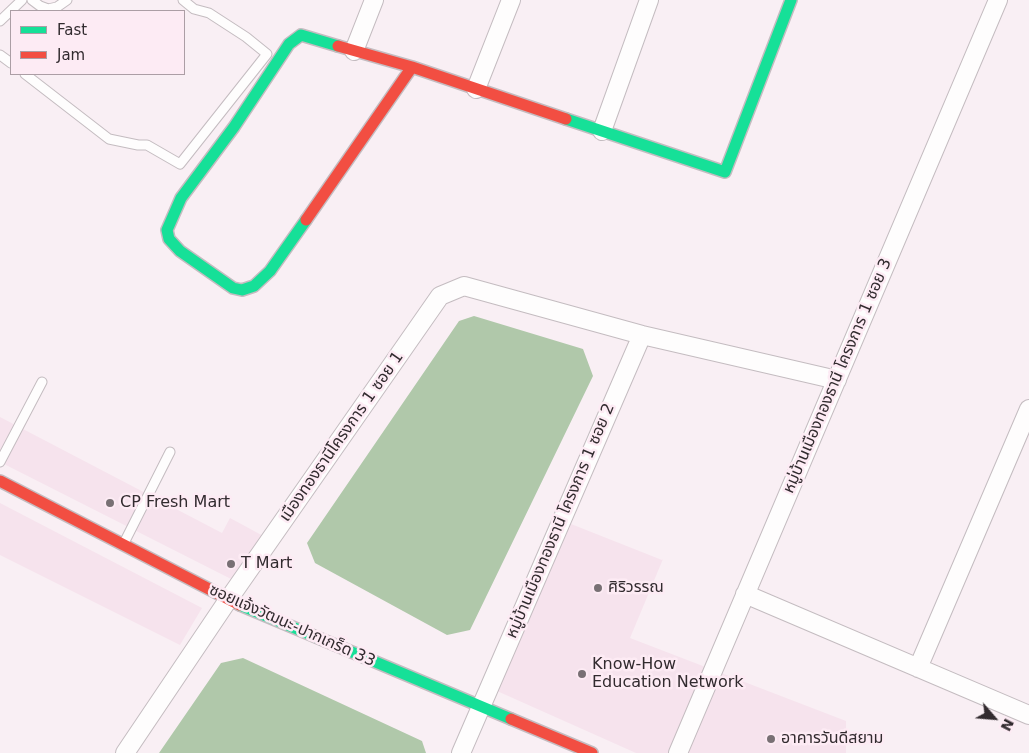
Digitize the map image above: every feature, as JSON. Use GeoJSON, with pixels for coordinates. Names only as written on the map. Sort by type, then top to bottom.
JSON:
{"type":"FeatureCollection","features":[{"type":"Feature","properties":{"kind":"street"},"geometry":{"type":"LineString","coordinates":[[354,51],[374,0]]}},
{"type":"Feature","properties":{"kind":"street"},"geometry":{"type":"LineString","coordinates":[[476,89],[511,0]]}},
{"type":"Feature","properties":{"kind":"street"},"geometry":{"type":"LineString","coordinates":[[602,131],[648,0]]}},
{"type":"Feature","properties":{"kind":"street"},"geometry":{"type":"LineString","coordinates":[[412,67],[270,271],[254,286],[242,290],[233,288],[180,251],[169,239],[167,230],[177,206],[200,171],[234,127],[289,44],[301,35],[412,67],[725,172],[791,0]]}},
{"type":"Feature","properties":{"kind":"street","name":"หมู่บ้านเมืองทองธานี โครงการ 1 ซอย 3"},"geometry":{"type":"LineString","coordinates":[[678,753],[998,0]]}},
{"type":"Feature","properties":{"kind":"street","name":"เมืองทองธานีโครงการ 1 ซอย 1"},"geometry":{"type":"LineString","coordinates":[[125,753],[228,600],[440,296],[464,286],[642,335]]}},
{"type":"Feature","properties":{"kind":"street"},"geometry":{"type":"LineString","coordinates":[[642,335],[836,380]]}},
{"type":"Feature","properties":{"kind":"street","name":"หมู่บ้านเมืองทองธานี โครงการ 1 ซอย 2"},"geometry":{"type":"LineString","coordinates":[[461,753],[642,335]]}},
{"type":"Feature","properties":{"kind":"street"},"geometry":{"type":"LineString","coordinates":[[918,668],[1029,409]]}},
{"type":"Feature","properties":{"kind":"street","name":"ซอยแจ้งวัฒนะ-ปากเกร็ด 33"},"geometry":{"type":"LineString","coordinates":[[0,481],[228,600],[592,753]]}},
{"type":"Feature","properties":{"kind":"street"},"geometry":{"type":"LineString","coordinates":[[746,594],[1029,715]]}},
{"type":"Feature","properties":{"kind":"lane"},"geometry":{"type":"LineString","coordinates":[[12,10],[22,0]]}},
{"type":"Feature","properties":{"kind":"lane"},"geometry":{"type":"LineString","coordinates":[[32,0],[48,9],[57,7],[66,0]]}},
{"type":"Feature","properties":{"kind":"lane"},"geometry":{"type":"LineString","coordinates":[[26,75],[109,139],[138,145],[148,145],[180,164],[267,54],[246,37],[209,13],[194,8],[183,0]]}},
{"type":"Feature","properties":{"kind":"lane"},"geometry":{"type":"LineString","coordinates":[[0,21],[10,11]]}},
{"type":"Feature","properties":{"kind":"lane"},"geometry":{"type":"LineString","coordinates":[[0,462],[42,382]]}},
{"type":"Feature","properties":{"kind":"lane"},"geometry":{"type":"LineString","coordinates":[[123,545],[170,452]]}},
{"type":"Feature","properties":{"kind":"shaded area"},"geometry":{"type":"Polygon","coordinates":[[[474,316],[583,349],[593,376],[470,630],[447,635],[315,563],[307,543],[459,321],[474,316]]]}},
{"type":"Feature","properties":{"kind":"shaded area"},"geometry":{"type":"Polygon","coordinates":[[[0,417],[222,533],[230,518],[267,538],[235,581],[0,462],[0,417]]]}},
{"type":"Feature","properties":{"kind":"shaded area"},"geometry":{"type":"Polygon","coordinates":[[[0,503],[202,608],[180,645],[0,555],[0,503]]]}},
{"type":"Feature","properties":{"kind":"shaded area"},"geometry":{"type":"Polygon","coordinates":[[[571,524],[663,559],[630,638],[846,721],[846,753],[636,753],[497,691],[571,524]]]}},
{"type":"Feature","properties":{"kind":"shaded area"},"geometry":{"type":"Polygon","coordinates":[[[243,658],[422,741],[426,753],[159,753],[221,663],[243,658]]]}},
{"type":"Feature","properties":{"kind":"traffic: fast"},"geometry":{"type":"LineString","coordinates":[[566,119],[725,172],[791,0]]}},
{"type":"Feature","properties":{"kind":"traffic: fast"},"geometry":{"type":"LineString","coordinates":[[306,220],[270,271],[254,286],[242,290],[233,288],[180,251],[169,239],[167,230],[181,198],[234,127],[289,44],[301,35],[338,46]]}},
{"type":"Feature","properties":{"kind":"traffic: fast"},"geometry":{"type":"LineString","coordinates":[[240,605],[511,719]]}},
{"type":"Feature","properties":{"kind":"traffic: jam"},"geometry":{"type":"LineString","coordinates":[[338,46],[412,67],[566,119]]}},
{"type":"Feature","properties":{"kind":"traffic: jam"},"geometry":{"type":"LineString","coordinates":[[306,220],[412,67]]}},
{"type":"Feature","properties":{"kind":"traffic: jam"},"geometry":{"type":"LineString","coordinates":[[0,481],[240,605]]}},
{"type":"Feature","properties":{"kind":"traffic: jam"},"geometry":{"type":"LineString","coordinates":[[511,719],[592,753]]}},
{"type":"Feature","properties":{"kind":"place","name":"CP Fresh Mart"},"geometry":{"type":"Point","coordinates":[110,503]}},
{"type":"Feature","properties":{"kind":"place","name":"T Mart"},"geometry":{"type":"Point","coordinates":[231,564]}},
{"type":"Feature","properties":{"kind":"place","name":"ศิริวรรณ"},"geometry":{"type":"Point","coordinates":[598,588]}},
{"type":"Feature","properties":{"kind":"place","name":"Know-How Education Network"},"geometry":{"type":"Point","coordinates":[582,674]}},
{"type":"Feature","properties":{"kind":"place","name":"อาคารวันดีสยาม"},"geometry":{"type":"Point","coordinates":[771,739]}}]}
